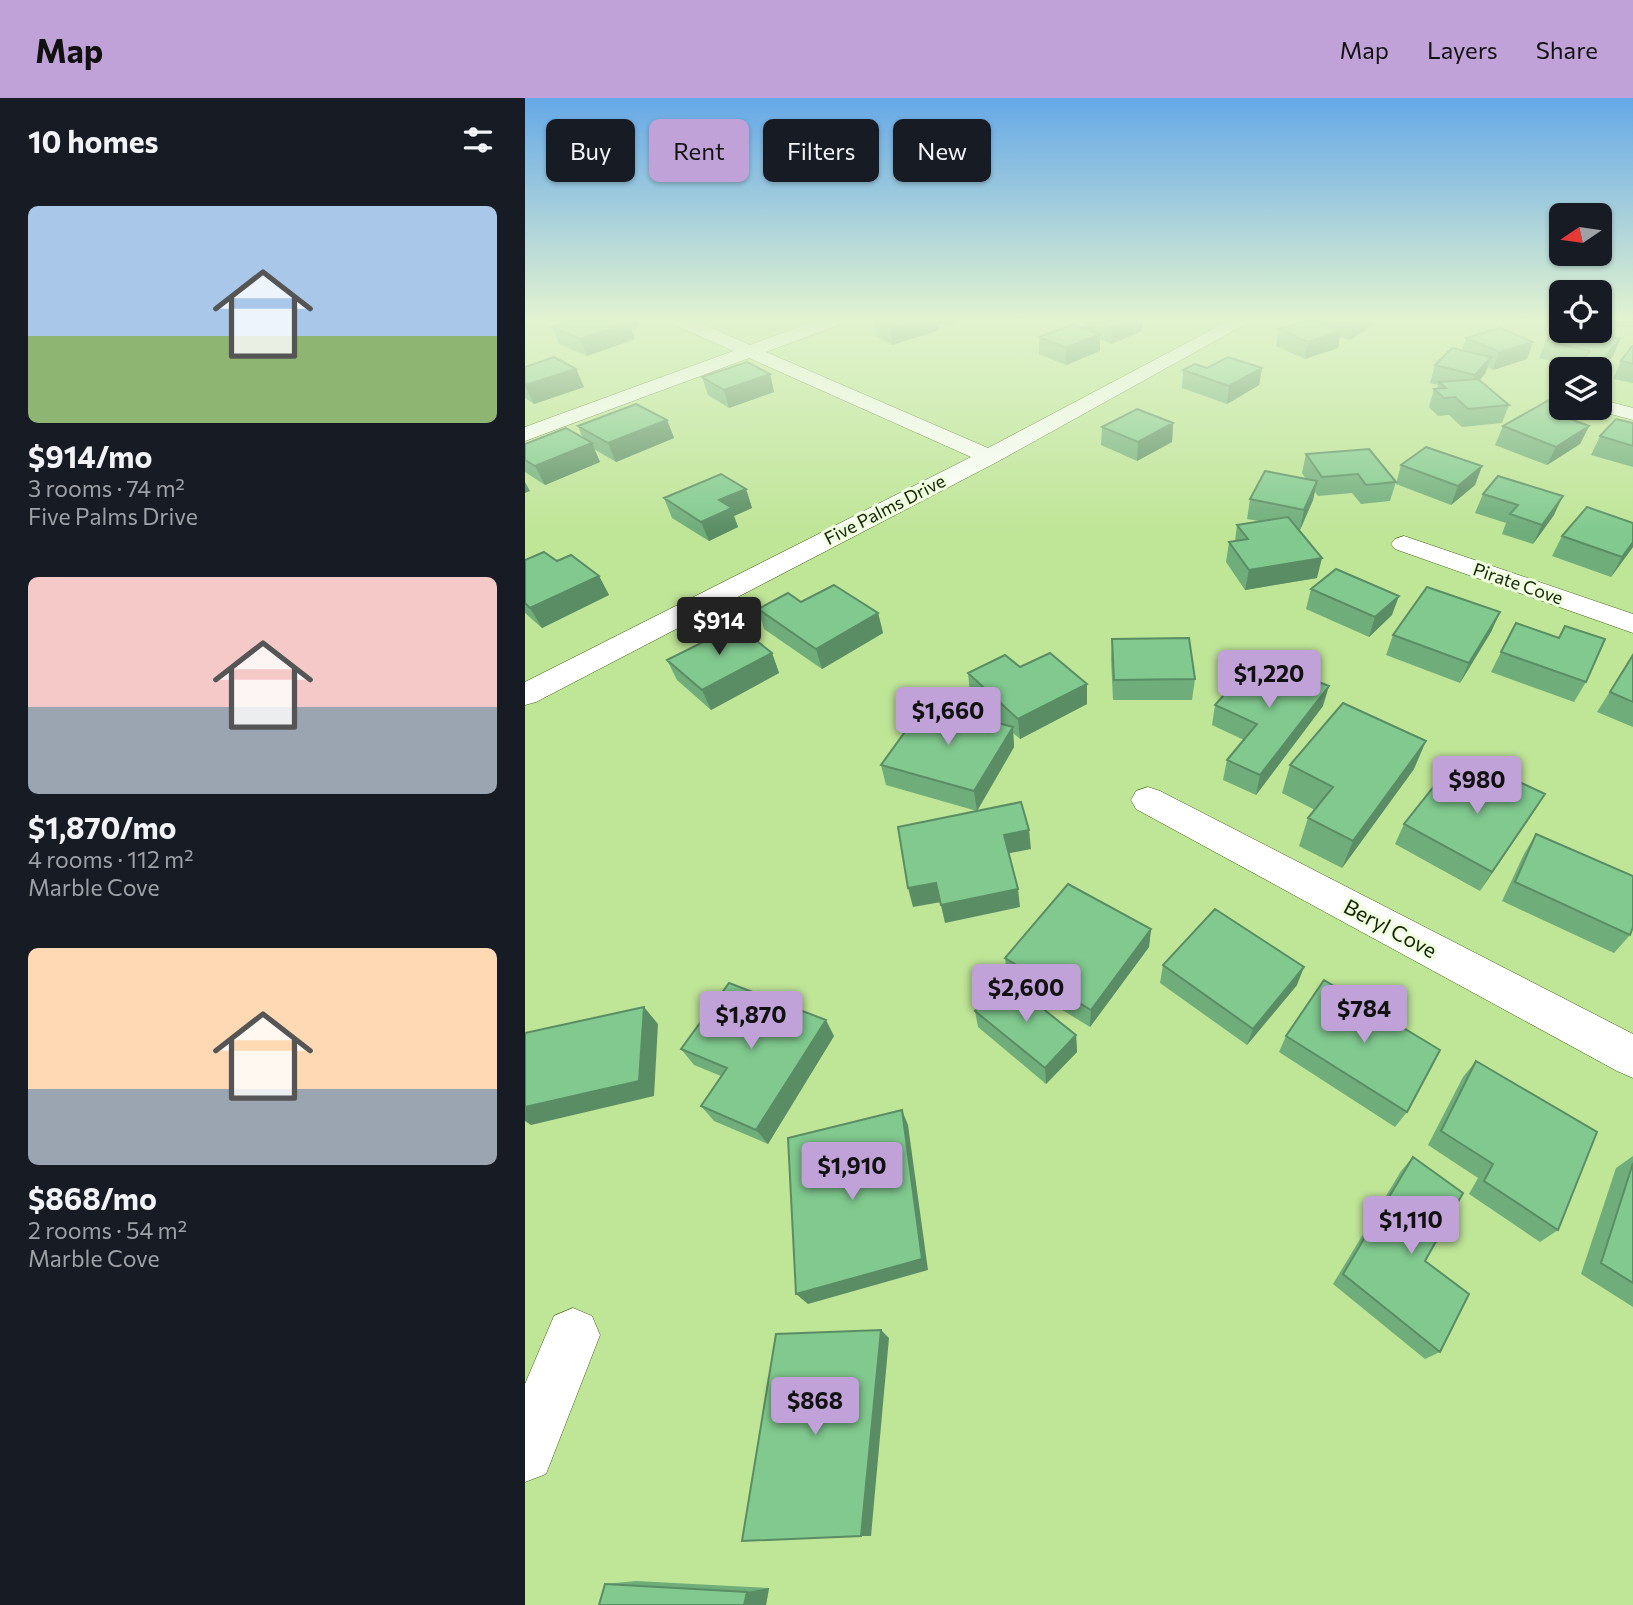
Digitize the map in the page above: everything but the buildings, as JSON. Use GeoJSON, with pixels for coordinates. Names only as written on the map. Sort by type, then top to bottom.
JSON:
{"type":"FeatureCollection","features":[{"type":"Feature","properties":{"kind":"street"},"geometry":{"type":"LineString","coordinates":[[525,434],[641,391]]}},
{"type":"Feature","properties":{"kind":"street"},"geometry":{"type":"LineString","coordinates":[[842,391],[989,457]]}},
{"type":"Feature","properties":{"kind":"street","name":"Five Palms Drive"},"geometry":{"type":"LineString","coordinates":[[525,695],[989,457],[1111,391]]}},
{"type":"Feature","properties":{"kind":"street"},"geometry":{"type":"LineString","coordinates":[[1612,408],[1633,414]]}},
{"type":"Feature","properties":{"kind":"street","name":"Pirate Cove"},"geometry":{"type":"LineString","coordinates":[[1403,544],[1633,624]]}},
{"type":"Feature","properties":{"kind":"street","name":"Beryl Cove"},"geometry":{"type":"LineString","coordinates":[[1148,800],[1633,1057]]}},
{"type":"Feature","properties":{"kind":"street"},"geometry":{"type":"LineString","coordinates":[[525,1452],[573,1335]]}}]}
